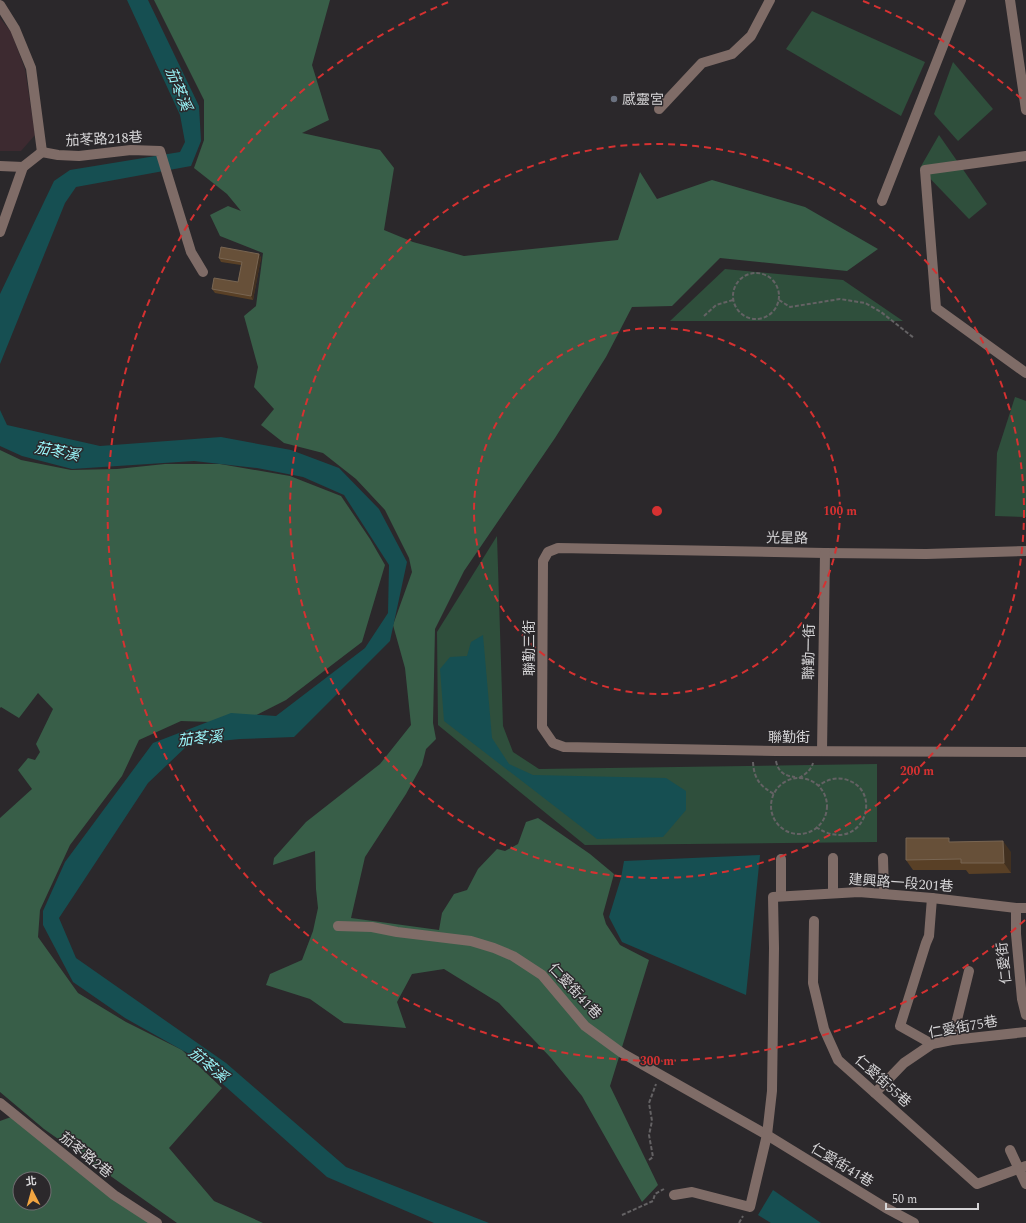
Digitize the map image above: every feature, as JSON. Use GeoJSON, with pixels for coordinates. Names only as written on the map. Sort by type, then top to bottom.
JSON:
{"type":"FeatureCollection","features":[{"type":"Feature","properties":{"kind":"street"},"geometry":{"type":"LineString","coordinates":[[659,109],[702,63],[732,54],[751,36],[770,0]]}},
{"type":"Feature","properties":{"kind":"street"},"geometry":{"type":"LineString","coordinates":[[882,201],[961,0]]}},
{"type":"Feature","properties":{"kind":"street"},"geometry":{"type":"LineString","coordinates":[[1010,0],[1026,110]]}},
{"type":"Feature","properties":{"kind":"street"},"geometry":{"type":"LineString","coordinates":[[0,5],[15,29],[31,68],[42,152],[23,167],[0,232]]}},
{"type":"Feature","properties":{"kind":"street","name":"茄苳路218巷"},"geometry":{"type":"LineString","coordinates":[[42,152],[72,156],[131,150],[160,152],[191,252],[203,272]]}},
{"type":"Feature","properties":{"kind":"street"},"geometry":{"type":"LineString","coordinates":[[1026,156],[924,170],[936,308],[1026,373]]}},
{"type":"Feature","properties":{"kind":"street"},"geometry":{"type":"LineString","coordinates":[[0,166],[23,167]]}},
{"type":"Feature","properties":{"kind":"street","name":"光星路"},"geometry":{"type":"LineString","coordinates":[[548,552],[558,548],[926,554],[1026,551]]}},
{"type":"Feature","properties":{"kind":"street","name":"聯勤三街"},"geometry":{"type":"LineString","coordinates":[[548,552],[544,561],[542,727],[553,743]]}},
{"type":"Feature","properties":{"kind":"street","name":"聯勤一街"},"geometry":{"type":"LineString","coordinates":[[818,751],[825,553]]}},
{"type":"Feature","properties":{"kind":"street","name":"聯勤街"},"geometry":{"type":"LineString","coordinates":[[553,743],[564,748],[752,751],[1026,752]]}},
{"type":"Feature","properties":{"kind":"street"},"geometry":{"type":"LineString","coordinates":[[833,858],[833,893]]}},
{"type":"Feature","properties":{"kind":"street"},"geometry":{"type":"LineString","coordinates":[[883,858],[884,894]]}},
{"type":"Feature","properties":{"kind":"street"},"geometry":{"type":"LineString","coordinates":[[674,1195],[692,1192],[750,1207],[767,1135],[772,1091],[774,948],[781,859]]}},
{"type":"Feature","properties":{"kind":"street","name":"建興路一段201巷"},"geometry":{"type":"LineString","coordinates":[[777,897],[859,892],[932,898],[1021,908]]}},
{"type":"Feature","properties":{"kind":"street"},"geometry":{"type":"LineString","coordinates":[[932,898],[929,936],[900,1026],[932,1044]]}},
{"type":"Feature","properties":{"kind":"street","name":"仁愛街"},"geometry":{"type":"LineString","coordinates":[[1021,908],[1016,934],[1022,999],[1026,1015]]}},
{"type":"Feature","properties":{"kind":"street","name":"仁愛街55巷"},"geometry":{"type":"LineString","coordinates":[[814,921],[813,983],[824,1029],[838,1060],[977,1184],[1023,1168]]}},
{"type":"Feature","properties":{"kind":"street","name":"仁愛街41巷"},"geometry":{"type":"LineString","coordinates":[[338,926],[372,926],[397,932],[471,941],[513,956],[542,974],[585,1026],[622,1053],[660,1073],[767,1135],[886,1208],[914,1223]]}},
{"type":"Feature","properties":{"kind":"street"},"geometry":{"type":"LineString","coordinates":[[952,1040],[969,971]]}},
{"type":"Feature","properties":{"kind":"street","name":"仁愛街75巷"},"geometry":{"type":"LineString","coordinates":[[875,1093],[904,1063],[932,1044],[952,1040],[1026,1032]]}},
{"type":"Feature","properties":{"kind":"street","name":"茄苳路2巷"},"geometry":{"type":"LineString","coordinates":[[0,1103],[114,1196],[157,1223]]}},
{"type":"Feature","properties":{"kind":"street"},"geometry":{"type":"LineString","coordinates":[[1010,1150],[1023,1168],[1026,1184]]}},
{"type":"Feature","properties":{"kind":"path"},"geometry":{"type":"LineString","coordinates":[[755,272],[763,273],[776,282],[779,289],[779,300],[775,310],[769,315],[755,319],[747,318],[736,308],[733,300],[733,292],[735,285],[747,274],[755,272]]}},
{"type":"Feature","properties":{"kind":"path"},"geometry":{"type":"LineString","coordinates":[[779,300],[790,307],[840,299],[865,303],[881,312],[914,338]]}},
{"type":"Feature","properties":{"kind":"path"},"geometry":{"type":"LineString","coordinates":[[704,316],[716,305],[733,300]]}},
{"type":"Feature","properties":{"kind":"path"},"geometry":{"type":"LineString","coordinates":[[752,751],[754,770],[758,781],[765,789],[774,794]]}},
{"type":"Feature","properties":{"kind":"path"},"geometry":{"type":"LineString","coordinates":[[776,751],[776,763],[780,772],[788,777],[799,778],[808,779],[822,790],[826,798],[827,807],[825,816],[820,824],[813,830],[804,833],[795,833],[786,830],[778,824],[773,816],[771,807],[772,798],[776,790],[782,784],[790,779],[799,778],[812,768],[818,751]]}},
{"type":"Feature","properties":{"kind":"path"},"geometry":{"type":"LineString","coordinates":[[816,827],[832,835],[841,835],[851,832],[858,827],[864,819],[866,810],[866,801],[863,792],[857,785],[849,780],[840,778],[831,779],[818,786]]}},
{"type":"Feature","properties":{"kind":"path"},"geometry":{"type":"LineString","coordinates":[[649,1160],[653,1157],[649,1135],[652,1120],[649,1103],[660,1073]]}},
{"type":"Feature","properties":{"kind":"path"},"geometry":{"type":"LineString","coordinates":[[622,1214],[653,1201],[655,1194],[667,1188],[674,1195]]}},
{"type":"Feature","properties":{"kind":"shaded area"},"geometry":{"type":"Polygon","coordinates":[[[0,18],[11,32],[25,69],[35,135],[21,151],[0,151],[0,18]]]}},
{"type":"Feature","properties":{"kind":"green space"},"geometry":{"type":"Polygon","coordinates":[[[154,0],[330,0],[312,65],[329,120],[302,133],[380,150],[394,168],[384,230],[413,242],[464,256],[618,240],[640,172],[657,199],[712,180],[805,207],[878,249],[847,271],[720,258],[672,306],[632,307],[606,357],[555,438],[464,571],[435,629],[433,723],[436,739],[426,749],[422,765],[406,794],[365,857],[351,918],[439,930],[442,913],[454,894],[467,890],[478,869],[497,849],[505,851],[518,844],[526,822],[538,818],[590,854],[614,874],[603,914],[606,924],[620,945],[649,960],[610,1086],[658,1185],[642,1202],[582,1096],[551,1058],[499,1003],[444,969],[412,974],[397,1002],[406,1028],[344,1023],[310,999],[266,985],[270,974],[302,960],[313,931],[318,908],[315,851],[273,865],[274,858],[306,822],[380,764],[411,725],[405,668],[393,625],[412,572],[409,558],[385,510],[356,479],[323,453],[284,443],[261,425],[274,409],[254,387],[258,367],[244,316],[256,306],[263,253],[220,236],[210,215],[228,206],[241,211],[227,194],[194,168],[204,140],[204,100],[154,0]]]}},
{"type":"Feature","properties":{"kind":"green space"},"geometry":{"type":"Polygon","coordinates":[[[812,11],[925,62],[901,116],[786,49],[812,11]]]}},
{"type":"Feature","properties":{"kind":"green space"},"geometry":{"type":"Polygon","coordinates":[[[953,62],[993,109],[958,141],[934,114],[953,62]]]}},
{"type":"Feature","properties":{"kind":"green space"},"geometry":{"type":"Polygon","coordinates":[[[939,135],[987,204],[969,219],[920,168],[939,135]]]}},
{"type":"Feature","properties":{"kind":"green space"},"geometry":{"type":"Polygon","coordinates":[[[725,269],[843,280],[903,321],[670,321],[725,269]]]}},
{"type":"Feature","properties":{"kind":"green space"},"geometry":{"type":"Polygon","coordinates":[[[1015,397],[1026,401],[1026,517],[995,516],[997,453],[1015,397]]]}},
{"type":"Feature","properties":{"kind":"green space"},"geometry":{"type":"Polygon","coordinates":[[[0,450],[21,460],[71,470],[117,469],[165,464],[220,464],[290,476],[341,496],[370,539],[385,565],[362,642],[286,700],[241,723],[181,721],[139,740],[122,776],[70,845],[40,910],[38,937],[78,993],[126,1022],[182,1050],[222,1088],[169,1148],[214,1201],[263,1223],[177,1223],[44,1129],[0,1092],[0,818],[32,789],[18,770],[28,758],[35,760],[40,752],[36,744],[53,709],[38,693],[19,718],[1,707],[0,708],[0,450]]]}},
{"type":"Feature","properties":{"kind":"green space"},"geometry":{"type":"Polygon","coordinates":[[[497,536],[503,726],[513,752],[539,769],[877,764],[877,842],[585,845],[438,725],[437,632],[497,536]]]}},
{"type":"Feature","properties":{"kind":"green space"},"geometry":{"type":"Polygon","coordinates":[[[11,1117],[150,1223],[0,1223],[0,1121],[11,1117]]]}},
{"type":"Feature","properties":{"kind":"water","name":"茄苳溪"},"geometry":{"type":"Polygon","coordinates":[[[127,0],[148,0],[199,106],[201,141],[191,166],[76,187],[65,203],[0,364],[0,294],[54,181],[70,170],[180,152],[185,142],[180,115],[127,0]]]}},
{"type":"Feature","properties":{"kind":"water","name":"茄苳溪"},"geometry":{"type":"Polygon","coordinates":[[[0,410],[7,425],[100,446],[221,437],[291,450],[339,468],[379,509],[407,562],[390,641],[294,737],[240,739],[189,744],[148,783],[59,918],[76,958],[226,1063],[346,1167],[489,1223],[434,1223],[327,1177],[189,1054],[125,1018],[73,982],[43,925],[43,911],[65,862],[153,743],[231,713],[276,716],[365,648],[388,613],[389,565],[344,495],[303,477],[257,468],[194,461],[72,469],[22,456],[0,446],[0,410]]]}},
{"type":"Feature","properties":{"kind":"water"},"geometry":{"type":"Polygon","coordinates":[[[483,635],[492,738],[509,764],[533,775],[666,778],[686,791],[686,810],[663,837],[597,839],[444,721],[440,669],[450,657],[467,656],[471,642],[483,635]]]}},
{"type":"Feature","properties":{"kind":"water"},"geometry":{"type":"Polygon","coordinates":[[[760,855],[746,995],[622,942],[609,917],[621,878],[624,861],[760,855]]]}},
{"type":"Feature","properties":{"kind":"water"},"geometry":{"type":"Polygon","coordinates":[[[773,1190],[821,1223],[771,1223],[758,1215],[773,1190]]]}},
{"type":"Feature","properties":{"kind":"building"},"geometry":{"type":"Polygon","coordinates":[[[221,247],[259,254],[251,296],[212,289],[214,278],[238,282],[242,262],[219,258],[221,247]]]}},
{"type":"Feature","properties":{"kind":"building"},"geometry":{"type":"Polygon","coordinates":[[[906,838],[949,838],[949,842],[1003,841],[1004,863],[961,863],[961,859],[906,860],[906,838]]]}},
{"type":"Feature","properties":{"kind":"place","name":"感靈宮"},"geometry":{"type":"Point","coordinates":[614,99]}}]}
